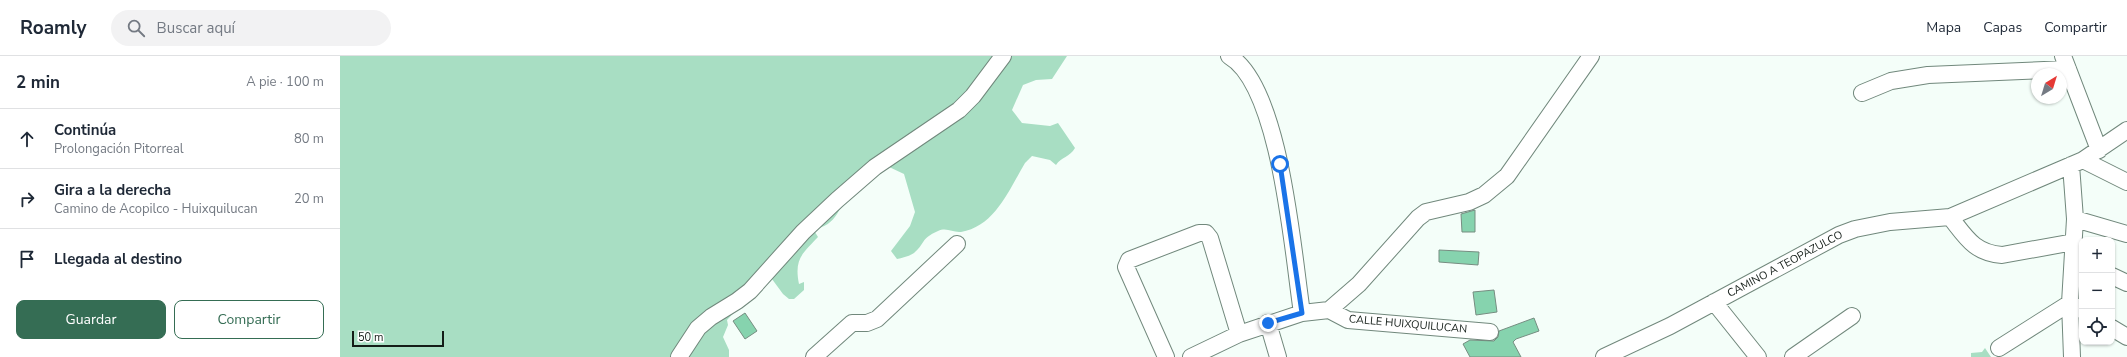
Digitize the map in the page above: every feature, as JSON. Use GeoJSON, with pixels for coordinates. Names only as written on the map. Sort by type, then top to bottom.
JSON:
{"type":"FeatureCollection","features":[{"type":"Feature","properties":{"kind":"street"},"geometry":{"type":"LineString","coordinates":[[679,357],[698,328],[711,317],[737,302],[750,291],[803,232],[837,200],[875,167],[959,110],[973,96],[1003,56]]}},
{"type":"Feature","properties":{"kind":"street"},"geometry":{"type":"LineString","coordinates":[[1229,56],[1246,71],[1262,103],[1274,134],[1280,164],[1302,313]]}},
{"type":"Feature","properties":{"kind":"street"},"geometry":{"type":"LineString","coordinates":[[1191,357],[1238,332],[1302,313],[1329,310],[1359,284],[1418,218],[1426,212],[1469,202],[1484,194],[1507,176],[1591,56]]}},
{"type":"Feature","properties":{"kind":"street"},"geometry":{"type":"LineString","coordinates":[[1862,93],[1891,82],[1928,75],[2066,62],[2099,150]]}},
{"type":"Feature","properties":{"kind":"street","name":"CAMINO A TEOPAZULCO"},"geometry":{"type":"LineString","coordinates":[[1604,357],[1647,338],[1817,245],[1855,229],[1890,222],[1950,217],[2077,162],[2099,150],[2127,130]]}},
{"type":"Feature","properties":{"kind":"street"},"geometry":{"type":"LineString","coordinates":[[2072,357],[2078,262],[2074,242],[2077,162],[2127,182]]}},
{"type":"Feature","properties":{"kind":"street"},"geometry":{"type":"LineString","coordinates":[[1950,217],[1972,244],[1978,249],[1993,254],[2002,254],[2074,242]]}},
{"type":"Feature","properties":{"kind":"street"},"geometry":{"type":"LineString","coordinates":[[2075,219],[2127,234]]}},
{"type":"Feature","properties":{"kind":"street"},"geometry":{"type":"LineString","coordinates":[[1166,357],[1126,267],[1126,263],[1132,258],[1199,233],[1206,233],[1210,238],[1238,332]]}},
{"type":"Feature","properties":{"kind":"street"},"geometry":{"type":"LineString","coordinates":[[814,357],[852,323],[866,324],[877,319],[957,244]]}},
{"type":"Feature","properties":{"kind":"street"},"geometry":{"type":"LineString","coordinates":[[2115,277],[2127,283]]}},
{"type":"Feature","properties":{"kind":"street"},"geometry":{"type":"LineString","coordinates":[[1714,302],[1758,357]]}},
{"type":"Feature","properties":{"kind":"street"},"geometry":{"type":"LineString","coordinates":[[1999,348],[2076,307]]}},
{"type":"Feature","properties":{"kind":"street","name":"CALLE HUIXQUILUCAN"},"geometry":{"type":"LineString","coordinates":[[1329,310],[1348,320],[1490,332]]}},
{"type":"Feature","properties":{"kind":"street"},"geometry":{"type":"LineString","coordinates":[[1793,357],[1852,316]]}},
{"type":"Feature","properties":{"kind":"street"},"geometry":{"type":"LineString","coordinates":[[1268,323],[1278,357]]}},
{"type":"Feature","properties":{"kind":"street"},"geometry":{"type":"LineString","coordinates":[[2115,330],[2127,337]]}},
{"type":"Feature","properties":{"kind":"green space"},"geometry":{"type":"Polygon","coordinates":[[[340,56],[1067,56],[1052,79],[1036,80],[1023,85],[1012,110],[1022,123],[1050,126],[1058,123],[1075,148],[1056,165],[1050,160],[1032,156],[1025,163],[1000,205],[983,223],[973,229],[961,232],[947,230],[938,231],[925,239],[914,253],[897,259],[891,251],[910,226],[915,212],[904,174],[887,166],[856,186],[848,195],[837,214],[828,224],[813,229],[818,237],[804,253],[798,268],[799,284],[804,282],[804,290],[794,299],[789,299],[783,294],[769,275],[727,320],[728,325],[723,337],[729,350],[729,357],[340,357],[340,56]]]}},
{"type":"Feature","properties":{"kind":"green space"},"geometry":{"type":"Polygon","coordinates":[[[1985,348],[1991,357],[1971,357],[1971,353],[1982,352],[1985,348]]]}},
{"type":"Feature","properties":{"kind":"building"},"geometry":{"type":"Polygon","coordinates":[[[1475,210],[1475,232],[1462,232],[1461,214],[1475,210]]]}},
{"type":"Feature","properties":{"kind":"building"},"geometry":{"type":"Polygon","coordinates":[[[1439,250],[1479,252],[1478,265],[1439,262],[1439,250]]]}},
{"type":"Feature","properties":{"kind":"building"},"geometry":{"type":"Polygon","coordinates":[[[1494,290],[1497,312],[1476,315],[1473,292],[1494,290]]]}},
{"type":"Feature","properties":{"kind":"building"},"geometry":{"type":"Polygon","coordinates":[[[745,313],[757,331],[745,339],[733,321],[745,313]]]}},
{"type":"Feature","properties":{"kind":"building"},"geometry":{"type":"Polygon","coordinates":[[[1534,318],[1539,331],[1516,339],[1513,342],[1521,357],[1470,357],[1463,344],[1470,340],[1494,341],[1498,337],[1499,331],[1534,318]]]}},
{"type":"Feature","properties":{"kind":"route"},"geometry":{"type":"LineString","coordinates":[[1268,323],[1302,313],[1280,164]]}}]}
